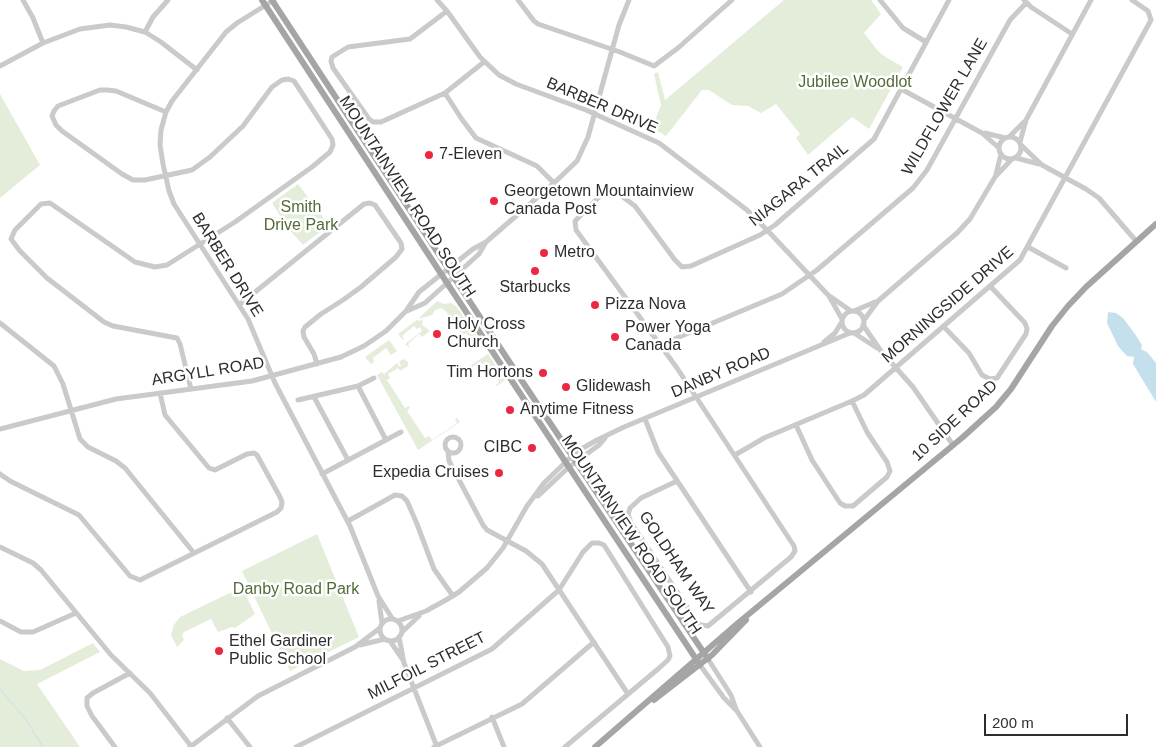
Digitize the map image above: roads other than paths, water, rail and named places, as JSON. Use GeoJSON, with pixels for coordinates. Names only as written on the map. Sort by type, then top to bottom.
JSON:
{"type":"FeatureCollection","features":[{"type":"Feature","properties":{"kind":"main road","name":"MOUNTAINVIEW ROAD SOUTH"},"geometry":{"type":"LineString","coordinates":[[273,0],[453,276],[706,656]]}},
{"type":"Feature","properties":{"kind":"main road","name":"MOUNTAINVIEW ROAD SOUTH"},"geometry":{"type":"LineString","coordinates":[[264,3],[698,662]]}},
{"type":"Feature","properties":{"kind":"main road","name":"10 SIDE ROAD"},"geometry":{"type":"LineString","coordinates":[[594,747],[646,704],[659,697],[742,626],[749,616],[996,407],[1011,389],[1052,326],[1068,306],[1156,224]]}},
{"type":"Feature","properties":{"kind":"street"},"geometry":{"type":"LineString","coordinates":[[23,0],[43,43]]}},
{"type":"Feature","properties":{"kind":"street"},"geometry":{"type":"LineString","coordinates":[[145,32],[153,17],[168,0]]}},
{"type":"Feature","properties":{"kind":"street","name":"BARBER DRIVE"},"geometry":{"type":"LineString","coordinates":[[273,0],[264,3],[231,28],[175,97],[166,112],[160,141],[166,176],[174,204],[250,323],[271,376],[348,521],[378,596],[392,618]]}},
{"type":"Feature","properties":{"kind":"street","name":"BARBER DRIVE"},"geometry":{"type":"LineString","coordinates":[[437,0],[484,62],[499,74],[516,84],[595,115],[665,147],[747,210],[829,296],[842,321]]}},
{"type":"Feature","properties":{"kind":"street"},"geometry":{"type":"LineString","coordinates":[[518,0],[538,24],[613,49],[654,66],[658,65],[732,0]]}},
{"type":"Feature","properties":{"kind":"street","name":"ARGYLL ROAD"},"geometry":{"type":"LineString","coordinates":[[0,429],[116,398],[234,384],[271,376],[340,357],[364,346],[386,331],[406,311],[419,292],[473,248],[486,242],[570,168],[582,152],[595,115],[619,24],[629,0]]}},
{"type":"Feature","properties":{"kind":"street"},"geometry":{"type":"LineString","coordinates":[[880,0],[903,28],[926,42]]}},
{"type":"Feature","properties":{"kind":"street","name":"NIAGARA TRAIL"},"geometry":{"type":"LineString","coordinates":[[696,398],[660,345],[576,230],[574,224],[576,218],[603,193],[613,191],[635,206],[674,260],[682,267],[691,266],[768,230],[874,139],[949,0]]}},
{"type":"Feature","properties":{"kind":"street"},"geometry":{"type":"LineString","coordinates":[[852,333],[860,330],[878,301],[957,233],[970,219],[995,177],[1020,153],[1020,144],[1026,120],[1091,0]]}},
{"type":"Feature","properties":{"kind":"street","name":"MORNINGSIDE DRIVE"},"geometry":{"type":"LineString","coordinates":[[734,455],[764,438],[864,395],[1015,266],[1028,247],[1151,20],[1148,11],[1132,0]]}},
{"type":"Feature","properties":{"kind":"street"},"geometry":{"type":"LineString","coordinates":[[1025,1],[1072,34]]}},
{"type":"Feature","properties":{"kind":"street","name":"WILDFLOWER LANE"},"geometry":{"type":"LineString","coordinates":[[660,345],[777,296],[810,275],[917,184],[927,170],[1010,20],[1025,1]]}},
{"type":"Feature","properties":{"kind":"street"},"geometry":{"type":"LineString","coordinates":[[447,11],[410,39],[348,47],[338,52],[331,61],[333,68],[369,119],[373,122],[380,122],[445,93],[484,62]]}},
{"type":"Feature","properties":{"kind":"street"},"geometry":{"type":"LineString","coordinates":[[0,66],[30,48],[80,29],[98,25],[121,26],[145,32],[197,70]]}},
{"type":"Feature","properties":{"kind":"street"},"geometry":{"type":"LineString","coordinates":[[166,112],[116,91],[100,90],[58,106],[52,116],[56,125],[62,131],[128,178],[140,181],[192,170],[210,157],[243,126],[272,87],[282,80],[288,79],[294,81],[332,139],[332,149],[312,167],[199,245],[166,265],[139,264],[50,202],[41,204],[15,230],[12,237],[14,245],[47,278],[104,322],[117,327],[177,338],[191,389]]}},
{"type":"Feature","properties":{"kind":"street"},"geometry":{"type":"LineString","coordinates":[[901,88],[982,132],[1015,138],[1042,165]]}},
{"type":"Feature","properties":{"kind":"street"},"geometry":{"type":"LineString","coordinates":[[445,93],[460,118],[476,138],[537,166],[554,183]]}},
{"type":"Feature","properties":{"kind":"street"},"geometry":{"type":"LineString","coordinates":[[995,177],[1001,142],[1026,120]]}},
{"type":"Feature","properties":{"kind":"street"},"geometry":{"type":"LineString","coordinates":[[982,132],[1006,158],[1014,158],[1042,165],[1099,198],[1136,241]]}},
{"type":"Feature","properties":{"kind":"street"},"geometry":{"type":"LineString","coordinates":[[239,305],[364,204],[370,202],[375,205],[401,243],[402,249],[396,257],[361,287],[305,327],[302,333],[314,354],[317,364]]}},
{"type":"Feature","properties":{"kind":"street","name":"ARGYLL ROAD"},"geometry":{"type":"LineString","coordinates":[[406,311],[425,303],[479,254],[486,242]]}},
{"type":"Feature","properties":{"kind":"street"},"geometry":{"type":"LineString","coordinates":[[1028,247],[1066,268]]}},
{"type":"Feature","properties":{"kind":"street"},"geometry":{"type":"LineString","coordinates":[[944,327],[969,353],[982,375],[990,379],[999,376],[1026,334],[1027,329],[1025,323],[991,286]]}},
{"type":"Feature","properties":{"kind":"street","name":"BARBER DRIVE"},"geometry":{"type":"LineString","coordinates":[[829,296],[852,311]]}},
{"type":"Feature","properties":{"kind":"street"},"geometry":{"type":"LineString","coordinates":[[878,301],[845,314],[842,321],[844,329],[865,339],[881,351],[914,387],[953,445]]}},
{"type":"Feature","properties":{"kind":"street"},"geometry":{"type":"LineString","coordinates":[[852,311],[861,314],[881,351]]}},
{"type":"Feature","properties":{"kind":"street","name":"DANBY ROAD"},"geometry":{"type":"LineString","coordinates":[[820,345],[835,333],[842,321]]}},
{"type":"Feature","properties":{"kind":"street"},"geometry":{"type":"LineString","coordinates":[[0,323],[57,370],[77,433],[84,444],[116,460],[125,468],[194,553]]}},
{"type":"Feature","properties":{"kind":"street","name":"DANBY ROAD"},"geometry":{"type":"LineString","coordinates":[[400,635],[410,623],[426,611],[453,596],[487,568],[508,542],[528,506],[567,464],[572,455],[596,440],[852,333]]}},
{"type":"Feature","properties":{"kind":"street"},"geometry":{"type":"LineString","coordinates":[[298,400],[358,386],[374,378]]}},
{"type":"Feature","properties":{"kind":"street"},"geometry":{"type":"LineString","coordinates":[[358,386],[386,440]]}},
{"type":"Feature","properties":{"kind":"street"},"geometry":{"type":"LineString","coordinates":[[0,474],[10,481],[78,515],[130,576],[140,580],[277,512],[282,502],[260,459],[254,454],[247,454],[218,469],[209,468],[165,415],[160,392]]}},
{"type":"Feature","properties":{"kind":"street"},"geometry":{"type":"LineString","coordinates":[[314,397],[348,460]]}},
{"type":"Feature","properties":{"kind":"street","name":"GOLDHAM WAY"},"geometry":{"type":"LineString","coordinates":[[677,481],[641,498],[628,512],[631,523],[697,622],[706,626],[711,625],[791,558],[795,549],[793,543],[696,398]]}},
{"type":"Feature","properties":{"kind":"street"},"geometry":{"type":"LineString","coordinates":[[796,425],[812,460],[840,503],[847,507],[853,506],[887,478],[890,471],[887,462],[867,432],[852,401]]}},
{"type":"Feature","properties":{"kind":"street"},"geometry":{"type":"LineString","coordinates":[[645,419],[658,452],[751,592]]}},
{"type":"Feature","properties":{"kind":"street"},"geometry":{"type":"LineString","coordinates":[[322,474],[401,432]]}},
{"type":"Feature","properties":{"kind":"street","name":"DANBY ROAD"},"geometry":{"type":"LineString","coordinates":[[567,464],[577,461],[599,445],[605,437]]}},
{"type":"Feature","properties":{"kind":"street"},"geometry":{"type":"LineString","coordinates":[[448,451],[449,461],[483,525],[487,530],[538,560],[628,694],[565,747]]}},
{"type":"Feature","properties":{"kind":"street"},"geometry":{"type":"LineString","coordinates":[[348,521],[395,495],[402,496],[407,501],[434,569],[453,596]]}},
{"type":"Feature","properties":{"kind":"street","name":"MILFOIL STREET"},"geometry":{"type":"LineString","coordinates":[[296,747],[492,649],[559,590],[578,559],[589,546],[596,542],[604,545],[670,652],[668,660],[628,694]]}},
{"type":"Feature","properties":{"kind":"street"},"geometry":{"type":"LineString","coordinates":[[0,547],[33,563],[39,568],[111,655],[150,693],[191,747],[258,696],[354,647],[387,619],[392,618],[398,621],[402,627],[400,635],[404,663]]}},
{"type":"Feature","properties":{"kind":"street","name":"BARBER DRIVE"},"geometry":{"type":"LineString","coordinates":[[378,596],[381,625]]}},
{"type":"Feature","properties":{"kind":"street","name":"DANBY ROAD"},"geometry":{"type":"LineString","coordinates":[[398,621],[426,611]]}},
{"type":"Feature","properties":{"kind":"street"},"geometry":{"type":"LineString","coordinates":[[0,621],[21,632],[33,632],[76,612]]}},
{"type":"Feature","properties":{"kind":"street"},"geometry":{"type":"LineString","coordinates":[[381,625],[380,634],[388,640],[404,663],[436,746],[522,704],[594,642]]}},
{"type":"Feature","properties":{"kind":"street"},"geometry":{"type":"LineString","coordinates":[[354,647],[388,640],[400,635]]}},
{"type":"Feature","properties":{"kind":"street"},"geometry":{"type":"LineString","coordinates":[[706,656],[731,695],[737,711],[760,747]]}},
{"type":"Feature","properties":{"kind":"street"},"geometry":{"type":"LineString","coordinates":[[698,662],[724,698],[737,711]]}},
{"type":"Feature","properties":{"kind":"street"},"geometry":{"type":"LineString","coordinates":[[115,747],[92,716],[87,706],[87,698],[130,673]]}},
{"type":"Feature","properties":{"kind":"street"},"geometry":{"type":"LineString","coordinates":[[227,718],[250,747]]}},
{"type":"Feature","properties":{"kind":"street"},"geometry":{"type":"LineString","coordinates":[[492,718],[504,747]]}},
{"type":"Feature","properties":{"kind":"water"},"geometry":{"type":"Polygon","coordinates":[[[1108,312],[1116,313],[1123,318],[1142,345],[1141,349],[1147,352],[1156,363],[1156,402],[1133,364],[1134,357],[1127,356],[1118,346],[1107,323],[1108,312]]]}},
{"type":"Feature","properties":{"kind":"waterway"},"geometry":{"type":"LineString","coordinates":[[0,689],[27,721],[43,747]]}},
{"type":"Feature","properties":{"kind":"place","name":"7-Eleven"},"geometry":{"type":"Point","coordinates":[429,155]}},
{"type":"Feature","properties":{"kind":"place","name":"Georgetown Mountainview Canada Post"},"geometry":{"type":"Point","coordinates":[494,201]}},
{"type":"Feature","properties":{"kind":"place","name":"Metro"},"geometry":{"type":"Point","coordinates":[544,253]}},
{"type":"Feature","properties":{"kind":"place","name":"Starbucks"},"geometry":{"type":"Point","coordinates":[535,271]}},
{"type":"Feature","properties":{"kind":"place","name":"Pizza Nova"},"geometry":{"type":"Point","coordinates":[595,305]}},
{"type":"Feature","properties":{"kind":"place","name":"Holy Cross Church"},"geometry":{"type":"Point","coordinates":[437,334]}},
{"type":"Feature","properties":{"kind":"place","name":"Power Yoga Canada"},"geometry":{"type":"Point","coordinates":[615,337]}},
{"type":"Feature","properties":{"kind":"place","name":"Tim Hortons"},"geometry":{"type":"Point","coordinates":[543,373]}},
{"type":"Feature","properties":{"kind":"place","name":"Glidewash"},"geometry":{"type":"Point","coordinates":[566,387]}},
{"type":"Feature","properties":{"kind":"place","name":"Anytime Fitness"},"geometry":{"type":"Point","coordinates":[510,410]}},
{"type":"Feature","properties":{"kind":"place","name":"CIBC"},"geometry":{"type":"Point","coordinates":[532,448]}},
{"type":"Feature","properties":{"kind":"place","name":"Expedia Cruises"},"geometry":{"type":"Point","coordinates":[499,473]}},
{"type":"Feature","properties":{"kind":"place","name":"Ethel Gardiner Public School"},"geometry":{"type":"Point","coordinates":[219,651]}},
{"type":"Feature","properties":{"kind":"park label","name":"Jubilee Woodlot"},"geometry":{"type":"Point","coordinates":[855,83]}},
{"type":"Feature","properties":{"kind":"park label","name":"Smith Drive Park"},"geometry":{"type":"Point","coordinates":[301,217]}},
{"type":"Feature","properties":{"kind":"park label","name":"Danby Road Park"},"geometry":{"type":"Point","coordinates":[296,590]}}]}
